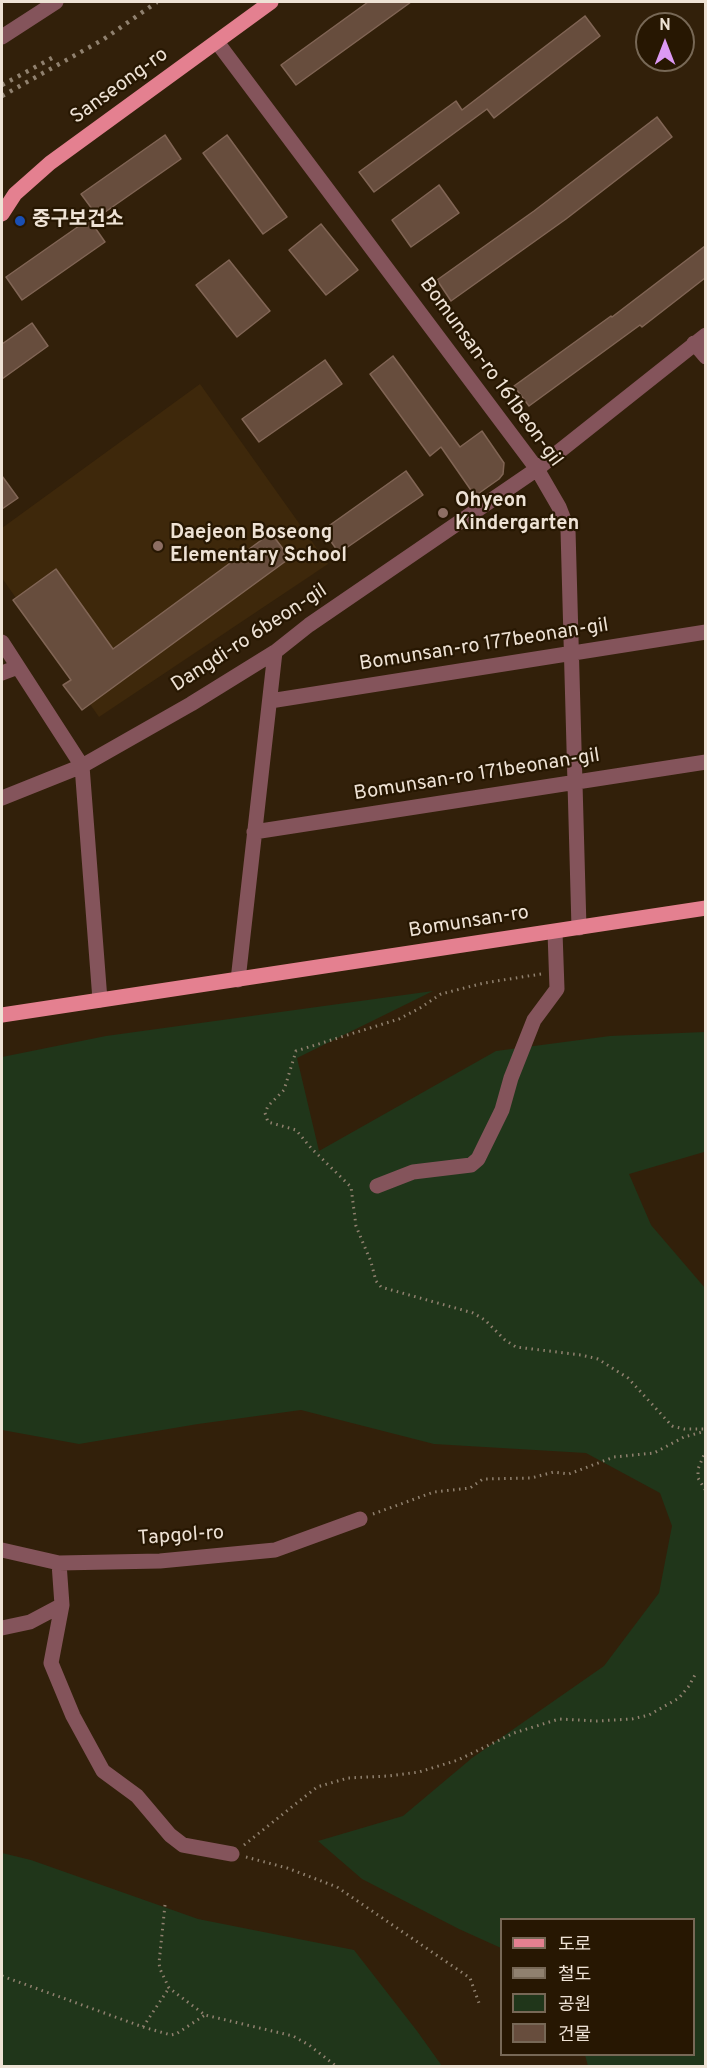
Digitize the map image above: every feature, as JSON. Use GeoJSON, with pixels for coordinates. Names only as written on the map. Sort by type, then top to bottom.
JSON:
{"type":"FeatureCollection","features":[{"type":"Feature","properties":{"kind":"main road","name":"Sanseong-ro"},"geometry":{"type":"LineString","coordinates":[[2,214],[15,194],[50,163],[271,2]]}},
{"type":"Feature","properties":{"kind":"main road","name":"Bomunsan-ro"},"geometry":{"type":"LineString","coordinates":[[2,1016],[705,908]]}},
{"type":"Feature","properties":{"kind":"street"},"geometry":{"type":"LineString","coordinates":[[2,37],[56,2]]}},
{"type":"Feature","properties":{"kind":"street","name":"Bomunsan-ro 161beon-gil"},"geometry":{"type":"LineString","coordinates":[[217,42],[537,469],[559,507],[568,530],[579,928]]}},
{"type":"Feature","properties":{"kind":"street"},"geometry":{"type":"LineString","coordinates":[[700,339],[705,357]]}},
{"type":"Feature","properties":{"kind":"street","name":"Dangdi-ro 6beon-gil"},"geometry":{"type":"LineString","coordinates":[[2,798],[82,766],[191,704],[275,652],[319,618],[537,469],[700,339]]}},
{"type":"Feature","properties":{"kind":"street","name":"Bomunsan-ro 177beonan-gil"},"geometry":{"type":"LineString","coordinates":[[270,701],[705,632]]}},
{"type":"Feature","properties":{"kind":"street"},"geometry":{"type":"LineString","coordinates":[[2,642],[82,766],[100,1000]]}},
{"type":"Feature","properties":{"kind":"street"},"geometry":{"type":"LineString","coordinates":[[238,980],[275,652]]}},
{"type":"Feature","properties":{"kind":"street"},"geometry":{"type":"LineString","coordinates":[[2,673],[18,667]]}},
{"type":"Feature","properties":{"kind":"street","name":"Bomunsan-ro 171beonan-gil"},"geometry":{"type":"LineString","coordinates":[[254,832],[705,762]]}},
{"type":"Feature","properties":{"kind":"street"},"geometry":{"type":"LineString","coordinates":[[377,1186],[413,1172],[471,1164],[478,1159],[502,1110],[511,1078],[534,1020],[557,989],[555,932]]}},
{"type":"Feature","properties":{"kind":"street","name":"Tapgol-ro"},"geometry":{"type":"LineString","coordinates":[[2,1550],[59,1563],[160,1561],[275,1550],[360,1519]]}},
{"type":"Feature","properties":{"kind":"street"},"geometry":{"type":"LineString","coordinates":[[59,1563],[62,1605],[51,1663],[73,1716],[103,1771],[137,1796],[170,1835],[183,1845],[232,1854]]}},
{"type":"Feature","properties":{"kind":"street"},"geometry":{"type":"LineString","coordinates":[[2,1628],[30,1622],[62,1605]]}},
{"type":"Feature","properties":{"kind":"path"},"geometry":{"type":"LineString","coordinates":[[556,972],[484,983],[441,994],[399,1019],[296,1051],[284,1090],[268,1106],[265,1113],[268,1122],[296,1130],[351,1187],[354,1196],[356,1226],[371,1262],[375,1281],[381,1287],[473,1313],[485,1320],[505,1340],[516,1347],[598,1359],[628,1378],[672,1426],[705,1430]]}},
{"type":"Feature","properties":{"kind":"path"},"geometry":{"type":"LineString","coordinates":[[360,1519],[434,1492],[470,1488],[483,1479],[531,1478],[554,1472],[569,1474],[614,1457],[654,1454],[684,1437],[705,1430]]}},
{"type":"Feature","properties":{"kind":"path"},"geometry":{"type":"LineString","coordinates":[[705,1450],[698,1469],[698,1478],[705,1491]]}},
{"type":"Feature","properties":{"kind":"path"},"geometry":{"type":"LineString","coordinates":[[232,1854],[317,1787],[348,1778],[419,1772],[458,1760],[514,1733],[559,1719],[597,1721],[649,1715],[679,1698],[690,1686],[696,1673]]}},
{"type":"Feature","properties":{"kind":"path"},"geometry":{"type":"LineString","coordinates":[[232,1854],[287,1868],[337,1887],[470,1978],[478,2003]]}},
{"type":"Feature","properties":{"kind":"path"},"geometry":{"type":"LineString","coordinates":[[165,1905],[159,1963],[169,1988],[205,2015],[294,2036],[336,2067]]}},
{"type":"Feature","properties":{"kind":"path"},"geometry":{"type":"LineString","coordinates":[[2,1976],[171,2035],[205,2015]]}},
{"type":"Feature","properties":{"kind":"path"},"geometry":{"type":"LineString","coordinates":[[143,2027],[169,1988]]}},
{"type":"Feature","properties":{"kind":"shaded area","name":"Daejeon Boseong Elementary School"},"geometry":{"type":"Polygon","coordinates":[[[200,384],[328,564],[99,717],[2,578],[2,528],[200,384]]]}},
{"type":"Feature","properties":{"kind":"green space"},"geometry":{"type":"Polygon","coordinates":[[[433,991],[297,1058],[319,1151],[496,1051],[610,1036],[705,1032],[705,1154],[704,1152],[629,1174],[651,1225],[705,1288],[705,2066],[588,2066],[585,2056],[695,2056],[695,1918],[500,1918],[500,1948],[362,1879],[318,1841],[403,1816],[472,1758],[604,1666],[659,1593],[672,1526],[660,1493],[586,1453],[434,1444],[301,1410],[79,1444],[2,1430],[2,1057],[106,1036],[433,991]]]}},
{"type":"Feature","properties":{"kind":"green space"},"geometry":{"type":"Polygon","coordinates":[[[2,1853],[31,1860],[198,1919],[354,1950],[442,2066],[2,2066],[2,1853]]]}},
{"type":"Feature","properties":{"kind":"building"},"geometry":{"type":"Polygon","coordinates":[[[368,2],[411,2],[296,85],[281,65],[368,2]]]}},
{"type":"Feature","properties":{"kind":"building"},"geometry":{"type":"Polygon","coordinates":[[[585,16],[600,36],[494,118],[487,109],[374,192],[359,172],[456,101],[462,110],[585,16]]]}},
{"type":"Feature","properties":{"kind":"building"},"geometry":{"type":"Polygon","coordinates":[[[657,117],[672,137],[566,219],[451,301],[437,280],[534,211],[657,117]]]}},
{"type":"Feature","properties":{"kind":"building"},"geometry":{"type":"Polygon","coordinates":[[[165,135],[181,159],[98,217],[81,194],[165,135]]]}},
{"type":"Feature","properties":{"kind":"building"},"geometry":{"type":"Polygon","coordinates":[[[227,135],[287,217],[263,234],[203,153],[227,135]]]}},
{"type":"Feature","properties":{"kind":"building"},"geometry":{"type":"Polygon","coordinates":[[[439,185],[459,213],[411,247],[392,220],[439,185]]]}},
{"type":"Feature","properties":{"kind":"building"},"geometry":{"type":"Polygon","coordinates":[[[89,219],[105,242],[22,300],[6,277],[89,219]]]}},
{"type":"Feature","properties":{"kind":"building"},"geometry":{"type":"Polygon","coordinates":[[[321,224],[358,270],[326,295],[289,250],[321,224]]]}},
{"type":"Feature","properties":{"kind":"building"},"geometry":{"type":"Polygon","coordinates":[[[705,246],[705,278],[642,327],[640,325],[529,406],[514,386],[612,317],[705,246]]]}},
{"type":"Feature","properties":{"kind":"building"},"geometry":{"type":"Polygon","coordinates":[[[229,260],[270,311],[237,337],[196,285],[229,260]]]}},
{"type":"Feature","properties":{"kind":"building"},"geometry":{"type":"Polygon","coordinates":[[[32,323],[48,346],[2,379],[2,344],[32,323]]]}},
{"type":"Feature","properties":{"kind":"building"},"geometry":{"type":"Polygon","coordinates":[[[393,356],[460,447],[482,431],[504,463],[503,474],[499,479],[475,496],[441,447],[430,456],[370,374],[393,356]]]}},
{"type":"Feature","properties":{"kind":"building"},"geometry":{"type":"Polygon","coordinates":[[[325,360],[342,384],[259,442],[242,419],[325,360]]]}},
{"type":"Feature","properties":{"kind":"building"},"geometry":{"type":"Polygon","coordinates":[[[406,471],[423,495],[339,553],[323,530],[406,471]]]}},
{"type":"Feature","properties":{"kind":"building"},"geometry":{"type":"Polygon","coordinates":[[[2,476],[18,498],[2,509],[2,476]]]}},
{"type":"Feature","properties":{"kind":"building"},"geometry":{"type":"Polygon","coordinates":[[[271,533],[290,558],[82,710],[63,685],[71,680],[13,600],[56,569],[113,649],[271,533]]]}},
{"type":"Feature","properties":{"kind":"railway"},"geometry":{"type":"LineString","coordinates":[[2,96],[104,39],[157,2]]}},
{"type":"Feature","properties":{"kind":"railway"},"geometry":{"type":"LineString","coordinates":[[2,85],[52,58]]}},
{"type":"Feature","properties":{"kind":"place","name":"중구보건소"},"geometry":{"type":"Point","coordinates":[20,221]}},
{"type":"Feature","properties":{"kind":"place","name":"Ohyeon Kindergarten"},"geometry":{"type":"Point","coordinates":[443,513]}},
{"type":"Feature","properties":{"kind":"place","name":"Daejeon Boseong Elementary School"},"geometry":{"type":"Point","coordinates":[158,546]}}]}
